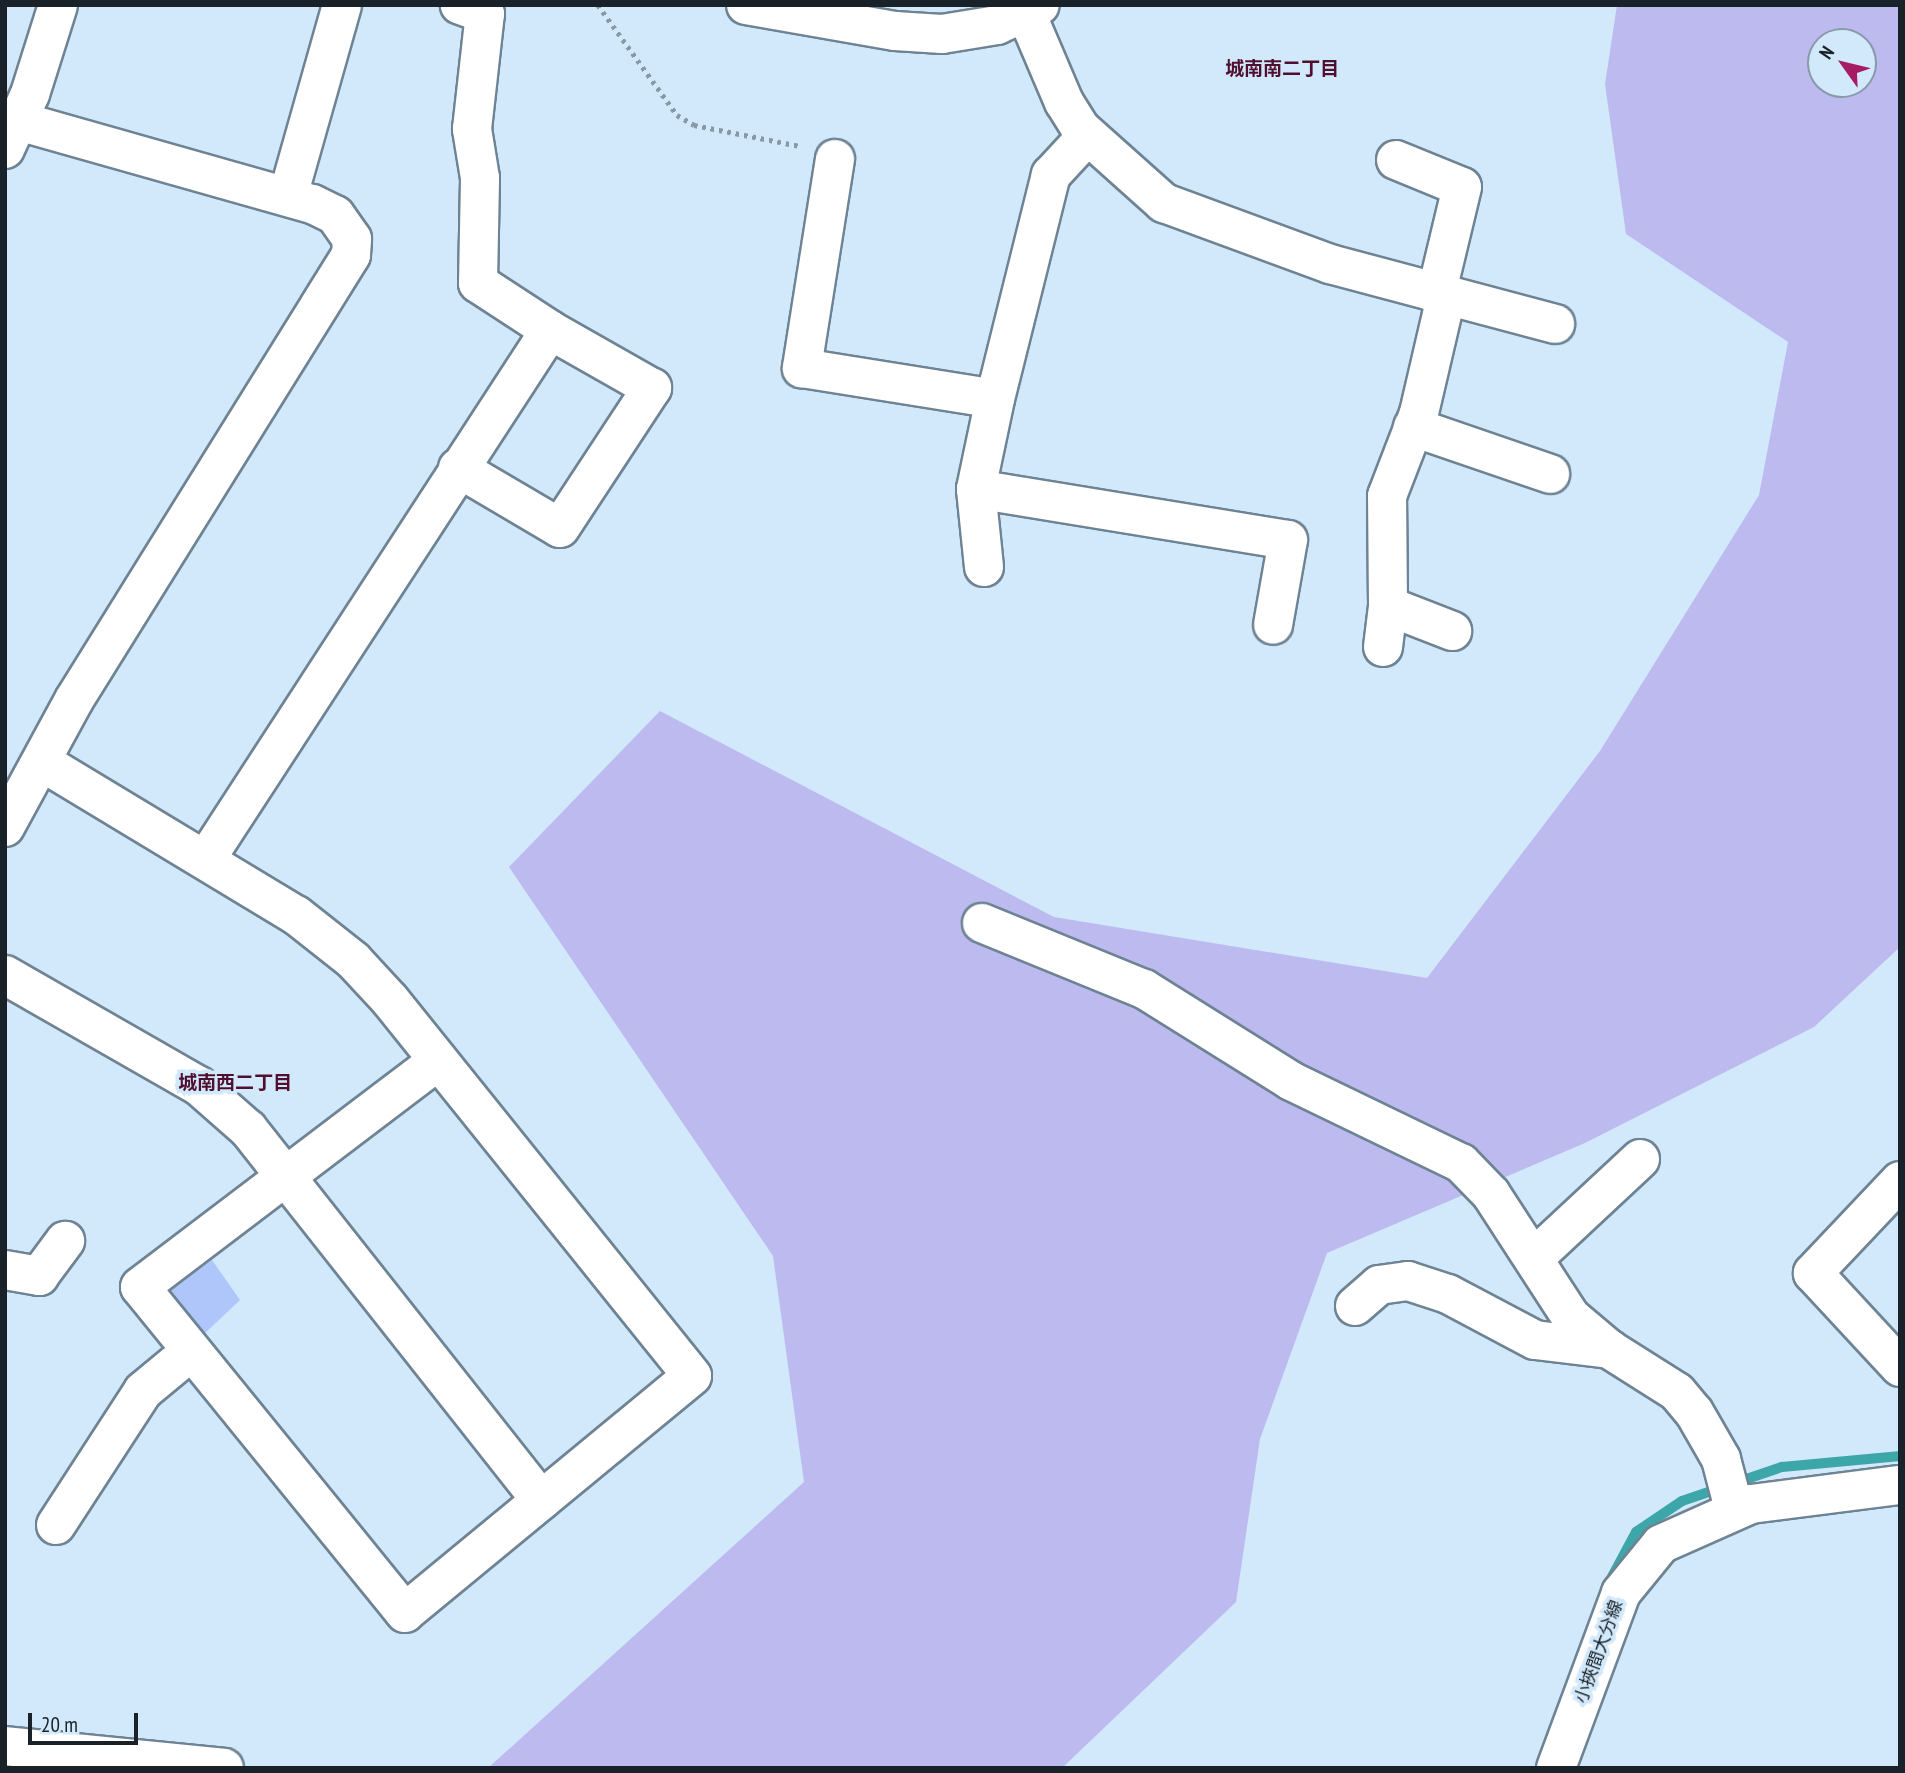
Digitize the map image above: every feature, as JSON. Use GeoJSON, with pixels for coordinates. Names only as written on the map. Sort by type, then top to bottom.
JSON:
{"type":"FeatureCollection","features":[{"type":"Feature","properties":{"kind":"main road"},"geometry":{"type":"LineString","coordinates":[[5,827],[74,701],[351,255],[352,239],[335,215],[288,196],[11,135],[58,5]]}},
{"type":"Feature","properties":{"kind":"main road"},"geometry":{"type":"LineString","coordinates":[[288,196],[342,5]]}},
{"type":"Feature","properties":{"kind":"main road"},"geometry":{"type":"LineString","coordinates":[[458,468],[560,528],[652,387],[550,330],[478,283],[480,178],[472,129],[485,14],[460,5]]}},
{"type":"Feature","properties":{"kind":"main road"},"geometry":{"type":"LineString","coordinates":[[746,5],[804,10],[895,32],[942,34],[998,25],[1033,9],[1064,102],[1087,136],[1164,203],[1182,212],[1330,264],[1441,296],[1555,324]]}},
{"type":"Feature","properties":{"kind":"main road"},"geometry":{"type":"LineString","coordinates":[[984,567],[976,489],[995,399],[1051,175],[1087,136]]}},
{"type":"Feature","properties":{"kind":"main road"},"geometry":{"type":"LineString","coordinates":[[835,159],[803,368],[995,399]]}},
{"type":"Feature","properties":{"kind":"main road"},"geometry":{"type":"LineString","coordinates":[[1383,647],[1388,606],[1387,496],[1413,428],[1462,187],[1396,160]]}},
{"type":"Feature","properties":{"kind":"main road"},"geometry":{"type":"LineString","coordinates":[[206,859],[550,330]]}},
{"type":"Feature","properties":{"kind":"main road"},"geometry":{"type":"LineString","coordinates":[[1413,428],[1550,474]]}},
{"type":"Feature","properties":{"kind":"main road"},"geometry":{"type":"LineString","coordinates":[[976,489],[1288,540],[1273,625]]}},
{"type":"Feature","properties":{"kind":"main road"},"geometry":{"type":"LineString","coordinates":[[1388,606],[1452,631]]}},
{"type":"Feature","properties":{"kind":"main road"},"geometry":{"type":"LineString","coordinates":[[42,762],[296,915],[353,960],[390,1000],[436,1062],[692,1376],[405,1613],[189,1353],[140,1287],[436,1062]]}},
{"type":"Feature","properties":{"kind":"main road"},"geometry":{"type":"LineString","coordinates":[[982,923],[1144,989],[1291,1081],[1461,1163],[1491,1194],[1571,1317],[1609,1349],[1677,1392],[1721,1459],[1733,1508]]}},
{"type":"Feature","properties":{"kind":"main road"},"geometry":{"type":"LineString","coordinates":[[5,975],[200,1086],[248,1129],[541,1500]]}},
{"type":"Feature","properties":{"kind":"main road"},"geometry":{"type":"LineString","coordinates":[[1534,1258],[1640,1159]]}},
{"type":"Feature","properties":{"kind":"main road"},"geometry":{"type":"LineString","coordinates":[[1900,1181],[1813,1273],[1900,1367]]}},
{"type":"Feature","properties":{"kind":"main road"},"geometry":{"type":"LineString","coordinates":[[5,1270],[39,1276],[65,1241]]}},
{"type":"Feature","properties":{"kind":"main road"},"geometry":{"type":"LineString","coordinates":[[1355,1306],[1379,1285],[1408,1281],[1448,1294],[1535,1340],[1609,1349]]}},
{"type":"Feature","properties":{"kind":"main road"},"geometry":{"type":"LineString","coordinates":[[57,1525],[143,1391],[189,1353]]}},
{"type":"Feature","properties":{"kind":"main road","name":"小挾間大分線"},"geometry":{"type":"LineString","coordinates":[[1556,1768],[1621,1593],[1636,1571],[1661,1544],[1733,1508],[1773,1499],[1900,1485]]}},
{"type":"Feature","properties":{"kind":"main road"},"geometry":{"type":"LineString","coordinates":[[5,1745],[224,1768]]}},
{"type":"Feature","properties":{"kind":"path"},"geometry":{"type":"LineString","coordinates":[[598,5],[677,115],[694,125],[829,152],[835,159]]}},
{"type":"Feature","properties":{"kind":"shaded area"},"geometry":{"type":"Polygon","coordinates":[[[1617,5],[1900,5],[1900,947],[1814,1027],[1585,1143],[1327,1253],[1260,1439],[1236,1602],[1062,1768],[488,1768],[804,1482],[773,1256],[509,867],[660,711],[1054,917],[1427,978],[1600,751],[1759,495],[1788,342],[1626,234],[1605,84],[1617,5]]]}},
{"type":"Feature","properties":{"kind":"building"},"geometry":{"type":"Polygon","coordinates":[[[212,1260],[240,1300],[205,1333],[169,1292],[212,1260]]]}},
{"type":"Feature","properties":{"kind":"waterway"},"geometry":{"type":"LineString","coordinates":[[1607,1586],[1636,1532],[1682,1501],[1782,1467],[1900,1456]]}},
{"type":"Feature","properties":{"kind":"district","name":"城南南二丁目"},"geometry":{"type":"Point","coordinates":[1282,69]}},
{"type":"Feature","properties":{"kind":"district","name":"城南西二丁目"},"geometry":{"type":"Point","coordinates":[235,1083]}}]}
